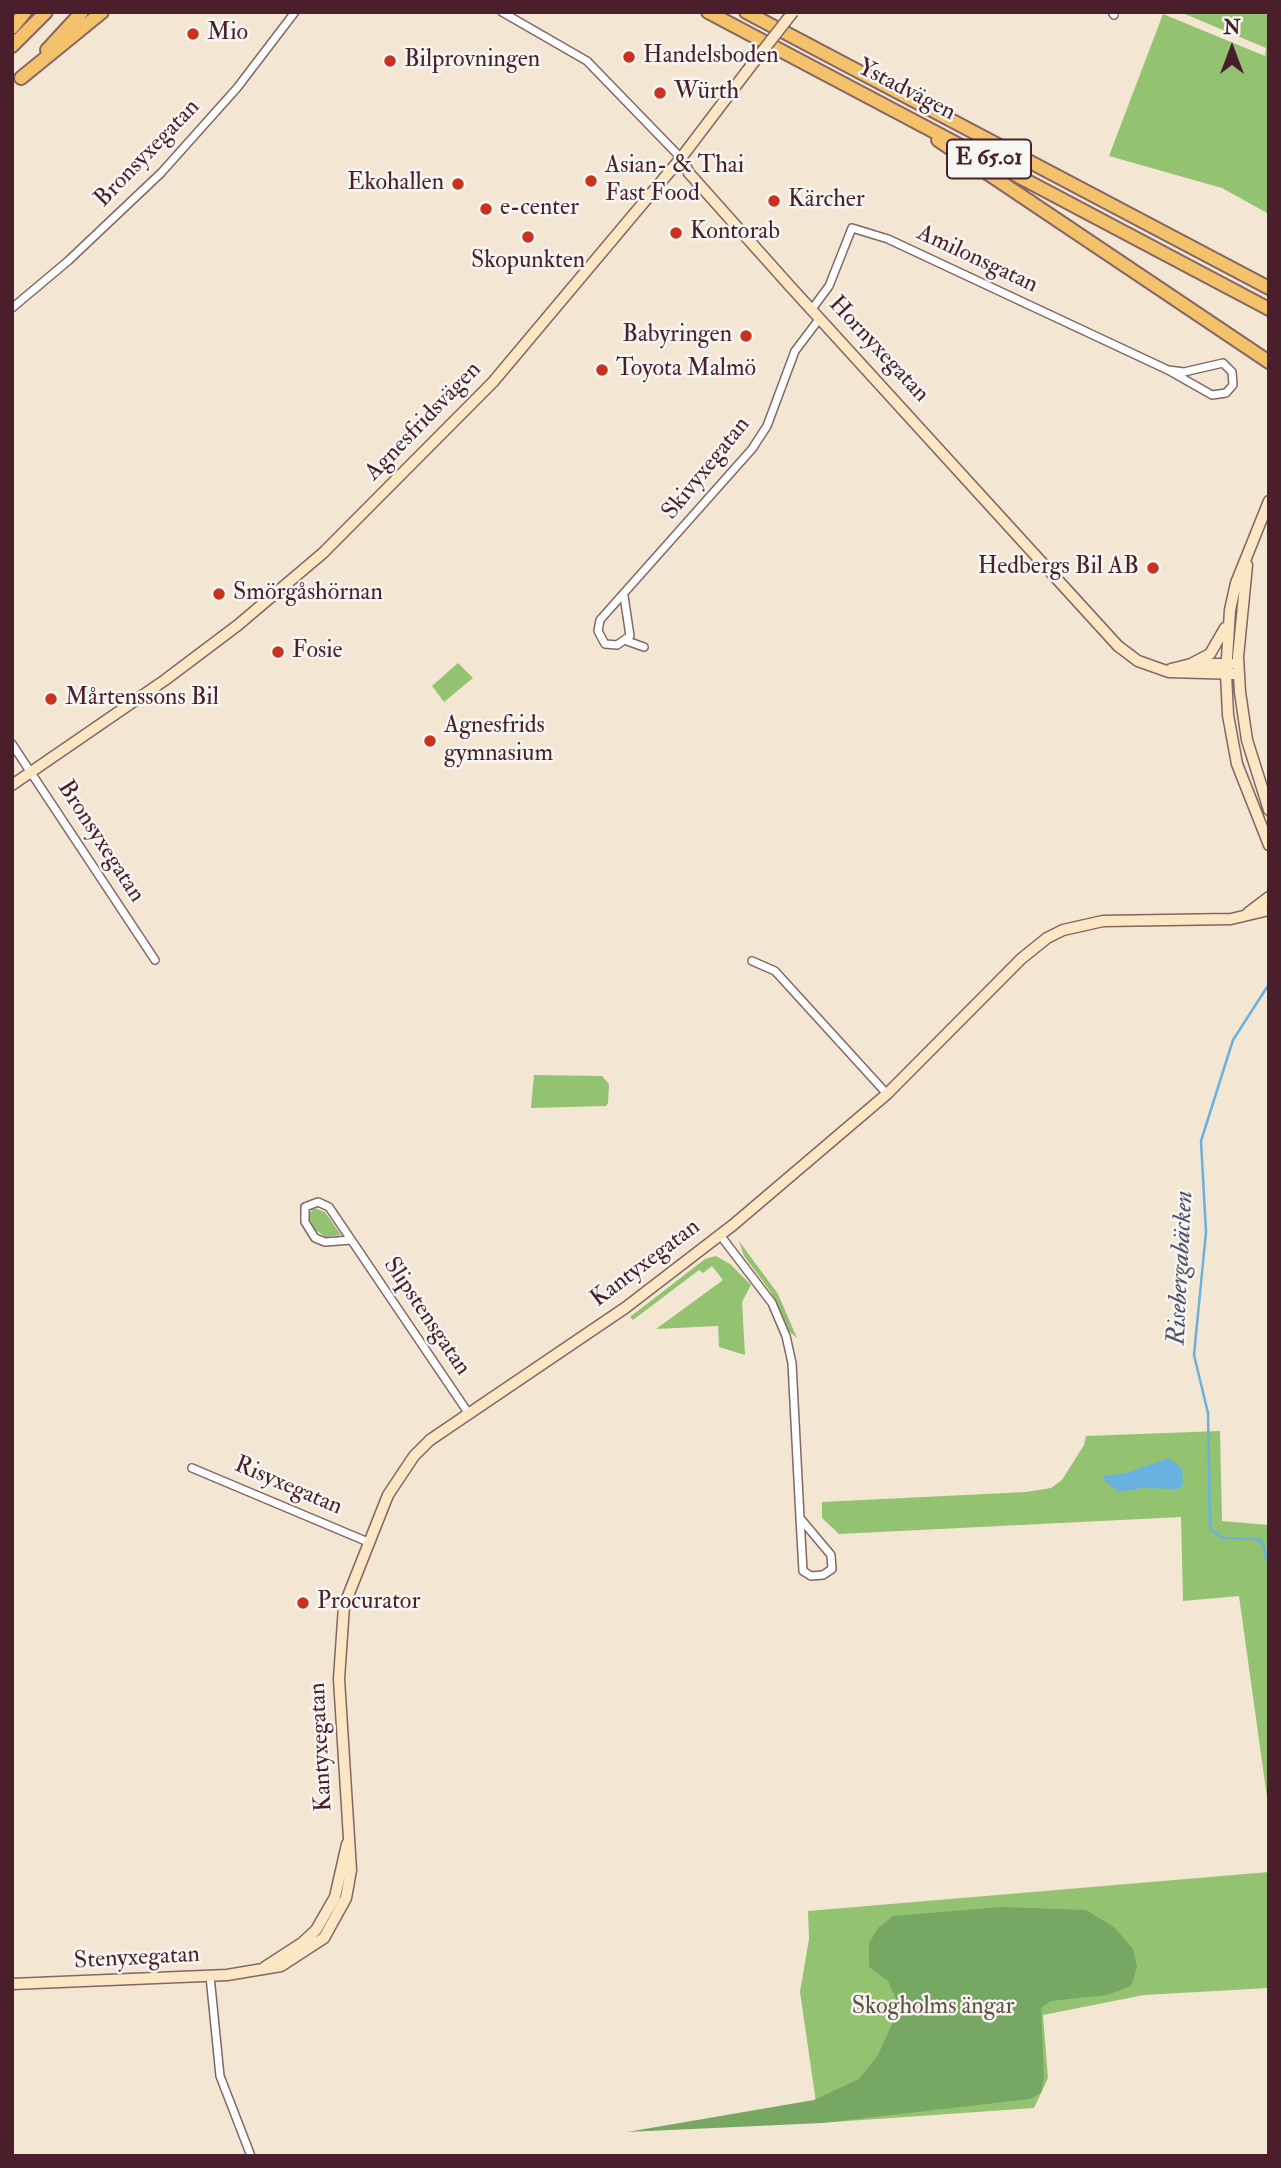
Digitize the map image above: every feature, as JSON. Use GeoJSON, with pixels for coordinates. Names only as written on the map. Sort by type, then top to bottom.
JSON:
{"type":"FeatureCollection","features":[{"type":"Feature","properties":{"kind":"highway"},"geometry":{"type":"LineString","coordinates":[[12,28],[25,12]]}},
{"type":"Feature","properties":{"kind":"highway"},"geometry":{"type":"LineString","coordinates":[[12,46],[46,12]]}},
{"type":"Feature","properties":{"kind":"highway"},"geometry":{"type":"LineString","coordinates":[[17,81],[82,12]]}},
{"type":"Feature","properties":{"kind":"highway"},"geometry":{"type":"LineString","coordinates":[[17,81],[103,12]]}},
{"type":"Feature","properties":{"kind":"highway","name":"Ystadvägen"},"geometry":{"type":"LineString","coordinates":[[708,12],[1269,309]]}},
{"type":"Feature","properties":{"kind":"highway","name":"Ystadvägen"},"geometry":{"type":"LineString","coordinates":[[746,12],[1269,288]]}},
{"type":"Feature","properties":{"kind":"highway"},"geometry":{"type":"LineString","coordinates":[[873,98],[1172,294],[1269,362]]}},
{"type":"Feature","properties":{"kind":"highway"},"geometry":{"type":"LineString","coordinates":[[1254,351],[1269,372]]}},
{"type":"Feature","properties":{"kind":"street","name":"Bronsyxegatan"},"geometry":{"type":"LineString","coordinates":[[12,308],[68,261],[166,168],[237,88],[295,12]]}},
{"type":"Feature","properties":{"kind":"street","name":"Hornyxegatan"},"geometry":{"type":"LineString","coordinates":[[502,12],[587,61],[681,158],[689,173],[1118,646],[1138,661],[1157,669],[1183,673],[1239,669]]}},
{"type":"Feature","properties":{"kind":"street","name":"Agnesfridsvägen"},"geometry":{"type":"LineString","coordinates":[[12,785],[193,659],[323,553],[493,382],[681,158],[793,12]]}},
{"type":"Feature","properties":{"kind":"street","name":"Amilonsgatan"},"geometry":{"type":"LineString","coordinates":[[812,309],[829,286],[852,228],[888,239],[1168,370],[1212,395],[1226,393],[1233,385],[1232,372],[1223,363],[1184,372],[1168,370]]}},
{"type":"Feature","properties":{"kind":"street","name":"Skivyxegatan"},"geometry":{"type":"LineString","coordinates":[[644,647],[628,641],[617,645],[605,643],[598,631],[604,614],[624,596],[752,449],[767,426],[795,351],[820,318]]}},
{"type":"Feature","properties":{"kind":"street"},"geometry":{"type":"LineString","coordinates":[[1269,501],[1251,540],[1236,583],[1230,610],[1227,669],[1228,715],[1237,764],[1269,845]]}},
{"type":"Feature","properties":{"kind":"street"},"geometry":{"type":"LineString","coordinates":[[1251,540],[1244,583],[1239,669],[1247,740],[1269,810]]}},
{"type":"Feature","properties":{"kind":"street"},"geometry":{"type":"LineString","coordinates":[[624,596],[630,627],[628,641]]}},
{"type":"Feature","properties":{"kind":"street"},"geometry":{"type":"LineString","coordinates":[[1191,664],[1210,653],[1230,610]]}},
{"type":"Feature","properties":{"kind":"street","name":"Hornyxegatan"},"geometry":{"type":"LineString","coordinates":[[1157,669],[1191,664],[1227,669]]}},
{"type":"Feature","properties":{"kind":"street","name":"Bronsyxegatan"},"geometry":{"type":"LineString","coordinates":[[12,744],[155,960]]}},
{"type":"Feature","properties":{"kind":"street","name":"Kantyxegatan"},"geometry":{"type":"LineString","coordinates":[[1231,919],[1248,912],[1269,897]]}},
{"type":"Feature","properties":{"kind":"street","name":"Kantyxegatan"},"geometry":{"type":"LineString","coordinates":[[324,1938],[346,1898],[352,1863],[348,1842],[339,1656],[344,1606],[368,1542],[402,1470],[430,1440],[625,1308],[720,1236],[887,1094],[1021,959],[1063,930],[1103,921],[1231,919],[1269,911]]}},
{"type":"Feature","properties":{"kind":"street"},"geometry":{"type":"LineString","coordinates":[[752,961],[775,971],[887,1094]]}},
{"type":"Feature","properties":{"kind":"street","name":"Slipstensgatan"},"geometry":{"type":"LineString","coordinates":[[351,1240],[326,1242],[315,1238],[304,1222],[304,1211],[308,1203],[318,1202],[329,1207],[469,1414]]}},
{"type":"Feature","properties":{"kind":"street"},"geometry":{"type":"LineString","coordinates":[[720,1236],[772,1303],[789,1348],[803,1571],[811,1576],[823,1575],[832,1569],[831,1555],[800,1518]]}},
{"type":"Feature","properties":{"kind":"street","name":"Risyxegatan"},"geometry":{"type":"LineString","coordinates":[[192,1468],[368,1542]]}},
{"type":"Feature","properties":{"kind":"street","name":"Kantyxegatan"},"geometry":{"type":"LineString","coordinates":[[316,1930],[335,1897],[348,1842]]}},
{"type":"Feature","properties":{"kind":"street","name":"Stenyxegatan"},"geometry":{"type":"LineString","coordinates":[[264,1968],[302,1943],[316,1930]]}},
{"type":"Feature","properties":{"kind":"street","name":"Stenyxegatan"},"geometry":{"type":"LineString","coordinates":[[12,1984],[209,1976],[264,1968],[294,1960],[324,1938]]}},
{"type":"Feature","properties":{"kind":"street"},"geometry":{"type":"LineString","coordinates":[[209,1976],[220,2076],[251,2156]]}},
{"type":"Feature","properties":{"kind":"green space"},"geometry":{"type":"Polygon","coordinates":[[[1180,12],[1269,12],[1269,214],[1222,188],[1109,156],[1163,14],[1265,56],[1266,48],[1180,12]]]}},
{"type":"Feature","properties":{"kind":"green space"},"geometry":{"type":"Polygon","coordinates":[[[458,663],[473,678],[444,702],[432,686],[458,663]]]}},
{"type":"Feature","properties":{"kind":"green space"},"geometry":{"type":"Polygon","coordinates":[[[534,1075],[602,1076],[609,1084],[608,1103],[606,1106],[531,1108],[534,1075]]]}},
{"type":"Feature","properties":{"kind":"green space"},"geometry":{"type":"Polygon","coordinates":[[[314,1208],[325,1212],[341,1235],[326,1237],[314,1229],[308,1215],[314,1208]]]}},
{"type":"Feature","properties":{"kind":"green space"},"geometry":{"type":"Polygon","coordinates":[[[739,1241],[778,1294],[797,1338],[790,1332],[771,1292],[744,1256],[739,1241]]]}},
{"type":"Feature","properties":{"kind":"green space"},"geometry":{"type":"Polygon","coordinates":[[[716,1256],[730,1264],[751,1285],[742,1302],[745,1355],[719,1347],[718,1326],[656,1329],[723,1280],[712,1266],[703,1273],[699,1270],[633,1320],[630,1317],[705,1259],[716,1256]]]}},
{"type":"Feature","properties":{"kind":"green space"},"geometry":{"type":"Polygon","coordinates":[[[1220,1431],[1222,1521],[1269,1525],[1269,1812],[1239,1596],[1183,1601],[1181,1517],[839,1534],[822,1518],[822,1502],[1026,1492],[1051,1488],[1062,1480],[1084,1445],[1086,1436],[1220,1431]]]}},
{"type":"Feature","properties":{"kind":"green space","name":"Skogholms ängar"},"geometry":{"type":"Polygon","coordinates":[[[1269,1872],[1269,1988],[1144,1995],[1043,2015],[1048,2078],[1034,2108],[819,2123],[800,1992],[809,1939],[808,1911],[1269,1872]]]}},
{"type":"Feature","properties":{"kind":"green space"},"geometry":{"type":"Polygon","coordinates":[[[1002,1907],[1086,1910],[1114,1927],[1133,1949],[1137,1967],[1131,1986],[1107,1995],[1051,2001],[1041,2008],[1044,2077],[1041,2093],[1030,2099],[822,2123],[627,2132],[814,2100],[859,2079],[878,2055],[892,2024],[896,1999],[888,1981],[869,1967],[869,1943],[878,1928],[893,1916],[1002,1907]]]}},
{"type":"Feature","properties":{"kind":"water"},"geometry":{"type":"Polygon","coordinates":[[[1169,1458],[1182,1469],[1183,1484],[1179,1489],[1142,1488],[1119,1492],[1105,1481],[1103,1476],[1126,1473],[1169,1458]]]}},
{"type":"Feature","properties":{"kind":"waterway","name":"Risebergabäcken"},"geometry":{"type":"LineString","coordinates":[[1269,984],[1233,1040],[1201,1141],[1206,1232],[1194,1355],[1208,1413],[1210,1529],[1223,1538],[1258,1539],[1263,1544],[1269,1567]]}},
{"type":"Feature","properties":{"kind":"place","name":"Mio"},"geometry":{"type":"Point","coordinates":[193,34]}},
{"type":"Feature","properties":{"kind":"place","name":"Handelsboden"},"geometry":{"type":"Point","coordinates":[629,57]}},
{"type":"Feature","properties":{"kind":"place","name":"Bilprovningen"},"geometry":{"type":"Point","coordinates":[390,61]}},
{"type":"Feature","properties":{"kind":"place","name":"Würth"},"geometry":{"type":"Point","coordinates":[660,93]}},
{"type":"Feature","properties":{"kind":"place","name":"Asian- & Thai Fast Food"},"geometry":{"type":"Point","coordinates":[591,181]}},
{"type":"Feature","properties":{"kind":"place","name":"Ekohallen"},"geometry":{"type":"Point","coordinates":[458,184]}},
{"type":"Feature","properties":{"kind":"place","name":"Kärcher"},"geometry":{"type":"Point","coordinates":[774,201]}},
{"type":"Feature","properties":{"kind":"place","name":"e-center"},"geometry":{"type":"Point","coordinates":[486,209]}},
{"type":"Feature","properties":{"kind":"place","name":"Kontorab"},"geometry":{"type":"Point","coordinates":[676,233]}},
{"type":"Feature","properties":{"kind":"place","name":"Skopunkten"},"geometry":{"type":"Point","coordinates":[528,237]}},
{"type":"Feature","properties":{"kind":"place","name":"Babyringen"},"geometry":{"type":"Point","coordinates":[746,336]}},
{"type":"Feature","properties":{"kind":"place","name":"Toyota Malmö"},"geometry":{"type":"Point","coordinates":[602,370]}},
{"type":"Feature","properties":{"kind":"place","name":"Hedbergs Bil AB"},"geometry":{"type":"Point","coordinates":[1153,568]}},
{"type":"Feature","properties":{"kind":"place","name":"Smörgåshörnan"},"geometry":{"type":"Point","coordinates":[219,594]}},
{"type":"Feature","properties":{"kind":"place","name":"Fosie"},"geometry":{"type":"Point","coordinates":[278,652]}},
{"type":"Feature","properties":{"kind":"place","name":"Mårtenssons Bil"},"geometry":{"type":"Point","coordinates":[51,699]}},
{"type":"Feature","properties":{"kind":"place","name":"Agnesfrids gymnasium"},"geometry":{"type":"Point","coordinates":[430,741]}},
{"type":"Feature","properties":{"kind":"place","name":"Procurator"},"geometry":{"type":"Point","coordinates":[303,1603]}}]}
